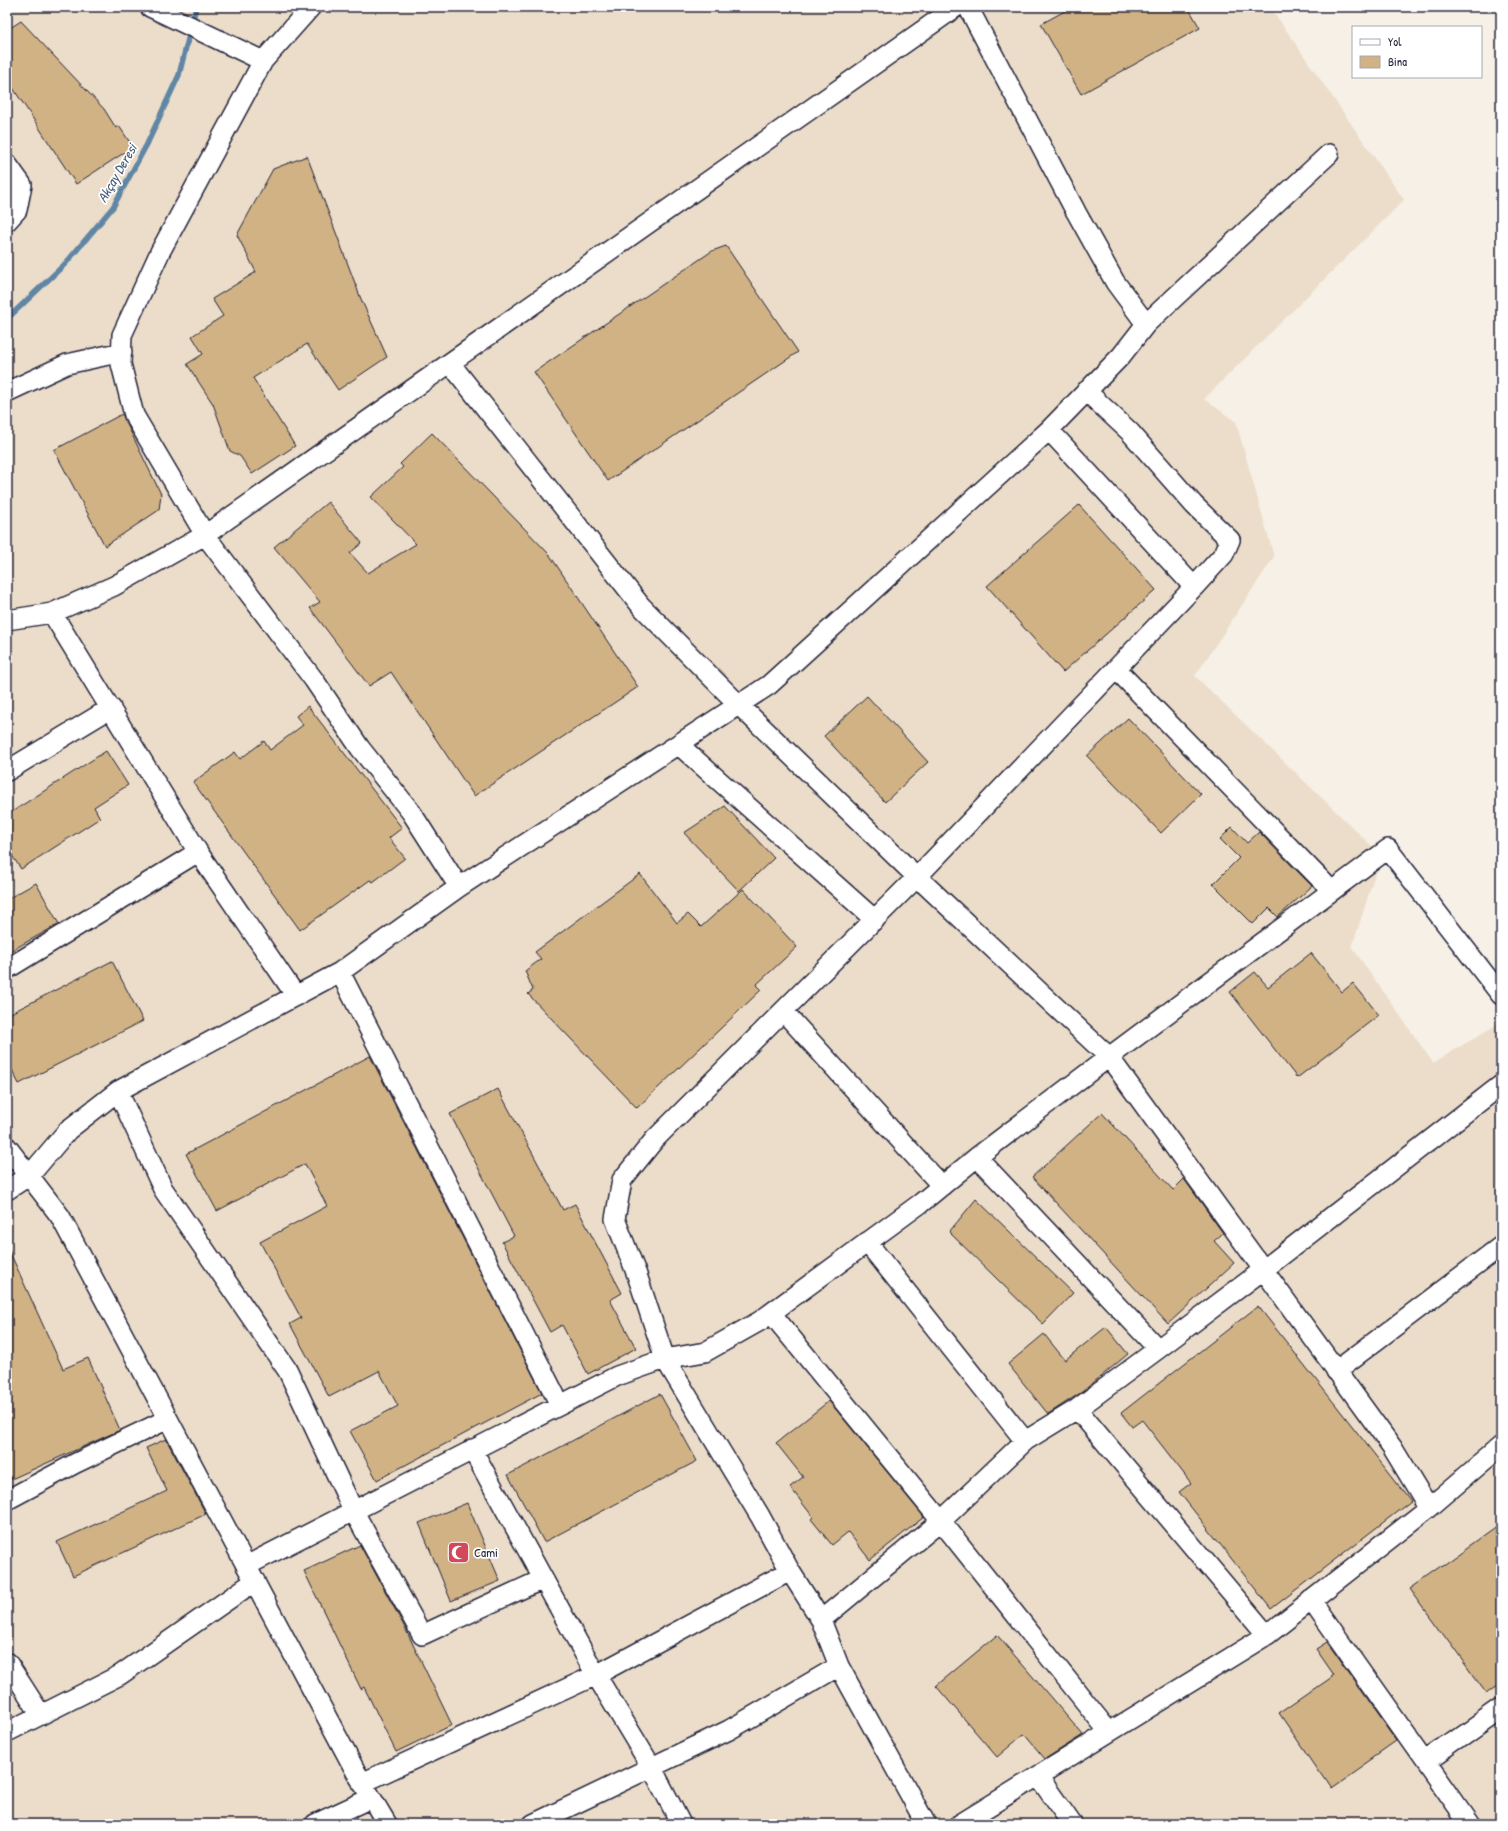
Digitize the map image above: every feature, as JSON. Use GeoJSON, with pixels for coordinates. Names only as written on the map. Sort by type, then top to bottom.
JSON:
{"type":"FeatureCollection","features":[{"type":"Feature","properties":{"kind":"street"},"geometry":{"type":"LineString","coordinates":[[311,7],[263,61],[160,252],[122,335],[121,364],[134,415],[205,536],[314,680],[360,748],[411,812],[459,887]]}},
{"type":"Feature","properties":{"kind":"street"},"geometry":{"type":"LineString","coordinates":[[7,620],[52,613],[114,586],[205,536],[956,7]]}},
{"type":"Feature","properties":{"kind":"street"},"geometry":{"type":"LineString","coordinates":[[968,7],[1076,212],[1115,282],[1146,324]]}},
{"type":"Feature","properties":{"kind":"street"},"geometry":{"type":"LineString","coordinates":[[158,9],[263,61]]}},
{"type":"Feature","properties":{"kind":"street"},"geometry":{"type":"LineString","coordinates":[[7,1190],[30,1175],[68,1130],[118,1091],[340,972],[459,887],[769,685],[1049,430],[1120,356],[1146,324],[1328,154]]}},
{"type":"Feature","properties":{"kind":"street"},"geometry":{"type":"LineString","coordinates":[[7,164],[22,185],[17,210],[7,221]]}},
{"type":"Feature","properties":{"kind":"street"},"geometry":{"type":"LineString","coordinates":[[7,392],[67,364],[122,352]]}},
{"type":"Feature","properties":{"kind":"street"},"geometry":{"type":"LineString","coordinates":[[450,363],[641,606],[739,705],[917,877],[1109,1057],[1392,1447],[1429,1508]]}},
{"type":"Feature","properties":{"kind":"street"},"geometry":{"type":"LineString","coordinates":[[926,1824],[839,1666],[821,1620],[665,1359],[637,1275],[615,1219],[622,1180],[655,1139],[917,877],[1224,554],[1230,540],[1185,495],[1130,432],[1086,391]]}},
{"type":"Feature","properties":{"kind":"street"},"geometry":{"type":"LineString","coordinates":[[1049,430],[1194,587]]}},
{"type":"Feature","properties":{"kind":"street"},"geometry":{"type":"LineString","coordinates":[[52,613],[198,852],[296,996]]}},
{"type":"Feature","properties":{"kind":"street"},"geometry":{"type":"LineString","coordinates":[[1116,668],[1332,891]]}},
{"type":"Feature","properties":{"kind":"street"},"geometry":{"type":"LineString","coordinates":[[7,771],[111,708]]}},
{"type":"Feature","properties":{"kind":"street"},"geometry":{"type":"LineString","coordinates":[[679,745],[874,920]]}},
{"type":"Feature","properties":{"kind":"street"},"geometry":{"type":"LineString","coordinates":[[7,1732],[120,1675],[250,1574],[353,1510],[617,1376],[665,1359],[705,1352],[771,1313],[942,1186],[1109,1057],[1388,849],[1501,995]]}},
{"type":"Feature","properties":{"kind":"street"},"geometry":{"type":"LineString","coordinates":[[7,969],[198,852]]}},
{"type":"Feature","properties":{"kind":"street"},"geometry":{"type":"LineString","coordinates":[[340,972],[560,1405]]}},
{"type":"Feature","properties":{"kind":"street"},"geometry":{"type":"LineString","coordinates":[[782,1011],[942,1186]]}},
{"type":"Feature","properties":{"kind":"street"},"geometry":{"type":"LineString","coordinates":[[821,1620],[941,1521],[1025,1441],[1077,1409],[1158,1349],[1263,1270],[1501,1085]]}},
{"type":"Feature","properties":{"kind":"street"},"geometry":{"type":"LineString","coordinates":[[118,1091],[163,1189],[288,1371],[353,1510],[422,1635],[543,1579]]}},
{"type":"Feature","properties":{"kind":"street"},"geometry":{"type":"LineString","coordinates":[[7,1147],[60,1216],[250,1574],[367,1791],[387,1824]]}},
{"type":"Feature","properties":{"kind":"street"},"geometry":{"type":"LineString","coordinates":[[978,1157],[1158,1349]]}},
{"type":"Feature","properties":{"kind":"street"},"geometry":{"type":"LineString","coordinates":[[867,1242],[1025,1441]]}},
{"type":"Feature","properties":{"kind":"street"},"geometry":{"type":"LineString","coordinates":[[1336,1370],[1501,1246]]}},
{"type":"Feature","properties":{"kind":"street"},"geometry":{"type":"LineString","coordinates":[[771,1313],[941,1521],[1109,1732]]}},
{"type":"Feature","properties":{"kind":"street"},"geometry":{"type":"LineString","coordinates":[[1077,1409],[1267,1635]]}},
{"type":"Feature","properties":{"kind":"street"},"geometry":{"type":"LineString","coordinates":[[7,1500],[76,1463],[168,1419]]}},
{"type":"Feature","properties":{"kind":"street"},"geometry":{"type":"LineString","coordinates":[[960,1824],[1267,1635],[1429,1508],[1501,1446]]}},
{"type":"Feature","properties":{"kind":"street"},"geometry":{"type":"LineString","coordinates":[[472,1449],[596,1676],[652,1768],[682,1824]]}},
{"type":"Feature","properties":{"kind":"street"},"geometry":{"type":"LineString","coordinates":[[315,1824],[367,1791],[596,1676],[790,1570]]}},
{"type":"Feature","properties":{"kind":"street"},"geometry":{"type":"LineString","coordinates":[[1311,1600],[1467,1823]]}},
{"type":"Feature","properties":{"kind":"street"},"geometry":{"type":"LineString","coordinates":[[7,1662],[42,1715]]}},
{"type":"Feature","properties":{"kind":"street"},"geometry":{"type":"LineString","coordinates":[[533,1824],[729,1730],[839,1666]]}},
{"type":"Feature","properties":{"kind":"street"},"geometry":{"type":"LineString","coordinates":[[1425,1762],[1501,1708]]}},
{"type":"Feature","properties":{"kind":"street"},"geometry":{"type":"LineString","coordinates":[[1038,1776],[1072,1824]]}},
{"type":"Feature","properties":{"kind":"shaded area"},"geometry":{"type":"Polygon","coordinates":[[[7,7],[1270,7],[1404,200],[1204,399],[1236,422],[1274,557],[1195,676],[1381,855],[1352,947],[1433,1063],[1501,1022],[1501,1824],[7,1824],[7,7]]]}},
{"type":"Feature","properties":{"kind":"building"},"geometry":{"type":"Polygon","coordinates":[[[1072,7],[1188,7],[1200,28],[1081,94],[1041,24],[1072,7]]]}},
{"type":"Feature","properties":{"kind":"building"},"geometry":{"type":"Polygon","coordinates":[[[21,21],[104,109],[116,128],[119,126],[133,147],[76,184],[7,79],[7,30],[21,21]]]}},
{"type":"Feature","properties":{"kind":"building"},"geometry":{"type":"Polygon","coordinates":[[[307,156],[361,299],[387,357],[338,390],[307,344],[253,378],[295,446],[252,474],[240,456],[230,451],[213,404],[187,364],[203,354],[192,336],[223,316],[212,299],[256,272],[237,235],[273,169],[307,156]]]}},
{"type":"Feature","properties":{"kind":"building"},"geometry":{"type":"Polygon","coordinates":[[[726,246],[798,352],[608,481],[534,372],[712,251],[726,246]]]}},
{"type":"Feature","properties":{"kind":"building"},"geometry":{"type":"Polygon","coordinates":[[[122,414],[161,494],[159,510],[105,546],[54,450],[122,414]]]}},
{"type":"Feature","properties":{"kind":"building"},"geometry":{"type":"Polygon","coordinates":[[[432,433],[549,554],[638,687],[474,796],[391,672],[369,686],[310,608],[320,602],[274,547],[328,502],[362,543],[350,553],[368,573],[416,544],[371,497],[403,467],[400,464],[432,433]]]}},
{"type":"Feature","properties":{"kind":"building"},"geometry":{"type":"Polygon","coordinates":[[[1079,505],[1156,590],[1063,672],[987,586],[1079,505]]]}},
{"type":"Feature","properties":{"kind":"building"},"geometry":{"type":"Polygon","coordinates":[[[867,696],[928,762],[885,802],[824,736],[867,696]]]}},
{"type":"Feature","properties":{"kind":"building"},"geometry":{"type":"Polygon","coordinates":[[[308,706],[402,828],[389,838],[405,858],[373,882],[370,880],[300,930],[193,782],[235,752],[240,759],[264,741],[270,750],[303,725],[296,716],[308,706]]]}},
{"type":"Feature","properties":{"kind":"building"},"geometry":{"type":"Polygon","coordinates":[[[1128,718],[1201,794],[1161,833],[1087,756],[1128,718]]]}},
{"type":"Feature","properties":{"kind":"building"},"geometry":{"type":"Polygon","coordinates":[[[106,751],[128,785],[94,807],[100,818],[21,869],[7,848],[7,815],[106,751]]]}},
{"type":"Feature","properties":{"kind":"building"},"geometry":{"type":"Polygon","coordinates":[[[725,806],[774,858],[739,891],[684,833],[725,806]]]}},
{"type":"Feature","properties":{"kind":"building"},"geometry":{"type":"Polygon","coordinates":[[[1232,827],[1247,843],[1259,832],[1312,886],[1278,917],[1269,908],[1253,924],[1213,884],[1239,858],[1220,839],[1232,827]]]}},
{"type":"Feature","properties":{"kind":"building"},"geometry":{"type":"Polygon","coordinates":[[[640,874],[677,923],[688,914],[701,927],[743,889],[797,947],[756,985],[761,990],[637,1108],[528,994],[533,990],[525,971],[541,959],[535,952],[640,874]]]}},
{"type":"Feature","properties":{"kind":"building"},"geometry":{"type":"Polygon","coordinates":[[[36,883],[59,924],[7,953],[7,899],[36,883]]]}},
{"type":"Feature","properties":{"kind":"building"},"geometry":{"type":"Polygon","coordinates":[[[1311,953],[1342,992],[1353,983],[1379,1015],[1297,1078],[1230,992],[1255,972],[1268,987],[1311,953]]]}},
{"type":"Feature","properties":{"kind":"building"},"geometry":{"type":"Polygon","coordinates":[[[112,961],[143,1021],[19,1084],[7,1060],[7,1015],[112,961]]]}},
{"type":"Feature","properties":{"kind":"building"},"geometry":{"type":"Polygon","coordinates":[[[370,1056],[542,1393],[377,1480],[350,1431],[398,1406],[379,1371],[329,1397],[290,1324],[301,1318],[260,1242],[327,1206],[305,1164],[217,1211],[186,1154],[370,1056]]]}},
{"type":"Feature","properties":{"kind":"building"},"geometry":{"type":"Polygon","coordinates":[[[498,1089],[563,1210],[575,1204],[622,1293],[610,1300],[636,1348],[588,1374],[562,1325],[550,1332],[502,1242],[514,1236],[450,1114],[498,1089]]]}},
{"type":"Feature","properties":{"kind":"building"},"geometry":{"type":"Polygon","coordinates":[[[1102,1113],[1173,1190],[1184,1179],[1223,1233],[1214,1241],[1234,1263],[1168,1324],[1032,1177],[1102,1113]]]}},
{"type":"Feature","properties":{"kind":"building"},"geometry":{"type":"Polygon","coordinates":[[[976,1199],[1073,1293],[1043,1324],[949,1232],[976,1199]]]}},
{"type":"Feature","properties":{"kind":"building"},"geometry":{"type":"Polygon","coordinates":[[[7,1246],[63,1369],[88,1358],[120,1430],[7,1481],[7,1246]]]}},
{"type":"Feature","properties":{"kind":"building"},"geometry":{"type":"Polygon","coordinates":[[[1258,1306],[1411,1501],[1271,1609],[1179,1492],[1191,1483],[1142,1420],[1132,1427],[1121,1413],[1258,1306]]]}},
{"type":"Feature","properties":{"kind":"building"},"geometry":{"type":"Polygon","coordinates":[[[1106,1327],[1128,1354],[1082,1392],[1048,1414],[1008,1364],[1044,1334],[1065,1360],[1106,1327]]]}},
{"type":"Feature","properties":{"kind":"building"},"geometry":{"type":"Polygon","coordinates":[[[660,1394],[697,1461],[544,1542],[508,1475],[660,1394]]]}},
{"type":"Feature","properties":{"kind":"building"},"geometry":{"type":"Polygon","coordinates":[[[829,1401],[924,1517],[870,1560],[848,1532],[832,1545],[811,1519],[813,1517],[790,1487],[803,1477],[776,1443],[829,1401]]]}},
{"type":"Feature","properties":{"kind":"building"},"geometry":{"type":"Polygon","coordinates":[[[166,1439],[206,1514],[73,1576],[57,1542],[167,1491],[146,1448],[166,1439]]]}},
{"type":"Feature","properties":{"kind":"building","name":"Cami"},"geometry":{"type":"Polygon","coordinates":[[[467,1503],[500,1581],[451,1601],[419,1523],[467,1503]]]}},
{"type":"Feature","properties":{"kind":"building"},"geometry":{"type":"Polygon","coordinates":[[[1501,1524],[1501,1682],[1486,1693],[1410,1589],[1501,1524]]]}},
{"type":"Feature","properties":{"kind":"building"},"geometry":{"type":"Polygon","coordinates":[[[360,1545],[403,1624],[452,1725],[396,1752],[364,1687],[361,1689],[304,1571],[360,1545]]]}},
{"type":"Feature","properties":{"kind":"building"},"geometry":{"type":"Polygon","coordinates":[[[997,1635],[1083,1735],[1045,1759],[1024,1734],[997,1757],[936,1686],[997,1635]]]}},
{"type":"Feature","properties":{"kind":"building"},"geometry":{"type":"Polygon","coordinates":[[[1327,1642],[1397,1741],[1330,1788],[1279,1713],[1334,1675],[1316,1649],[1327,1642]]]}},
{"type":"Feature","properties":{"kind":"waterway","name":"Akçay Deresi"},"geometry":{"type":"LineString","coordinates":[[7,319],[66,263],[113,207],[147,144],[179,75],[196,7]]}},
{"type":"Feature","properties":{"kind":"place","name":"Cami"},"geometry":{"type":"Point","coordinates":[459,1552]}}]}
